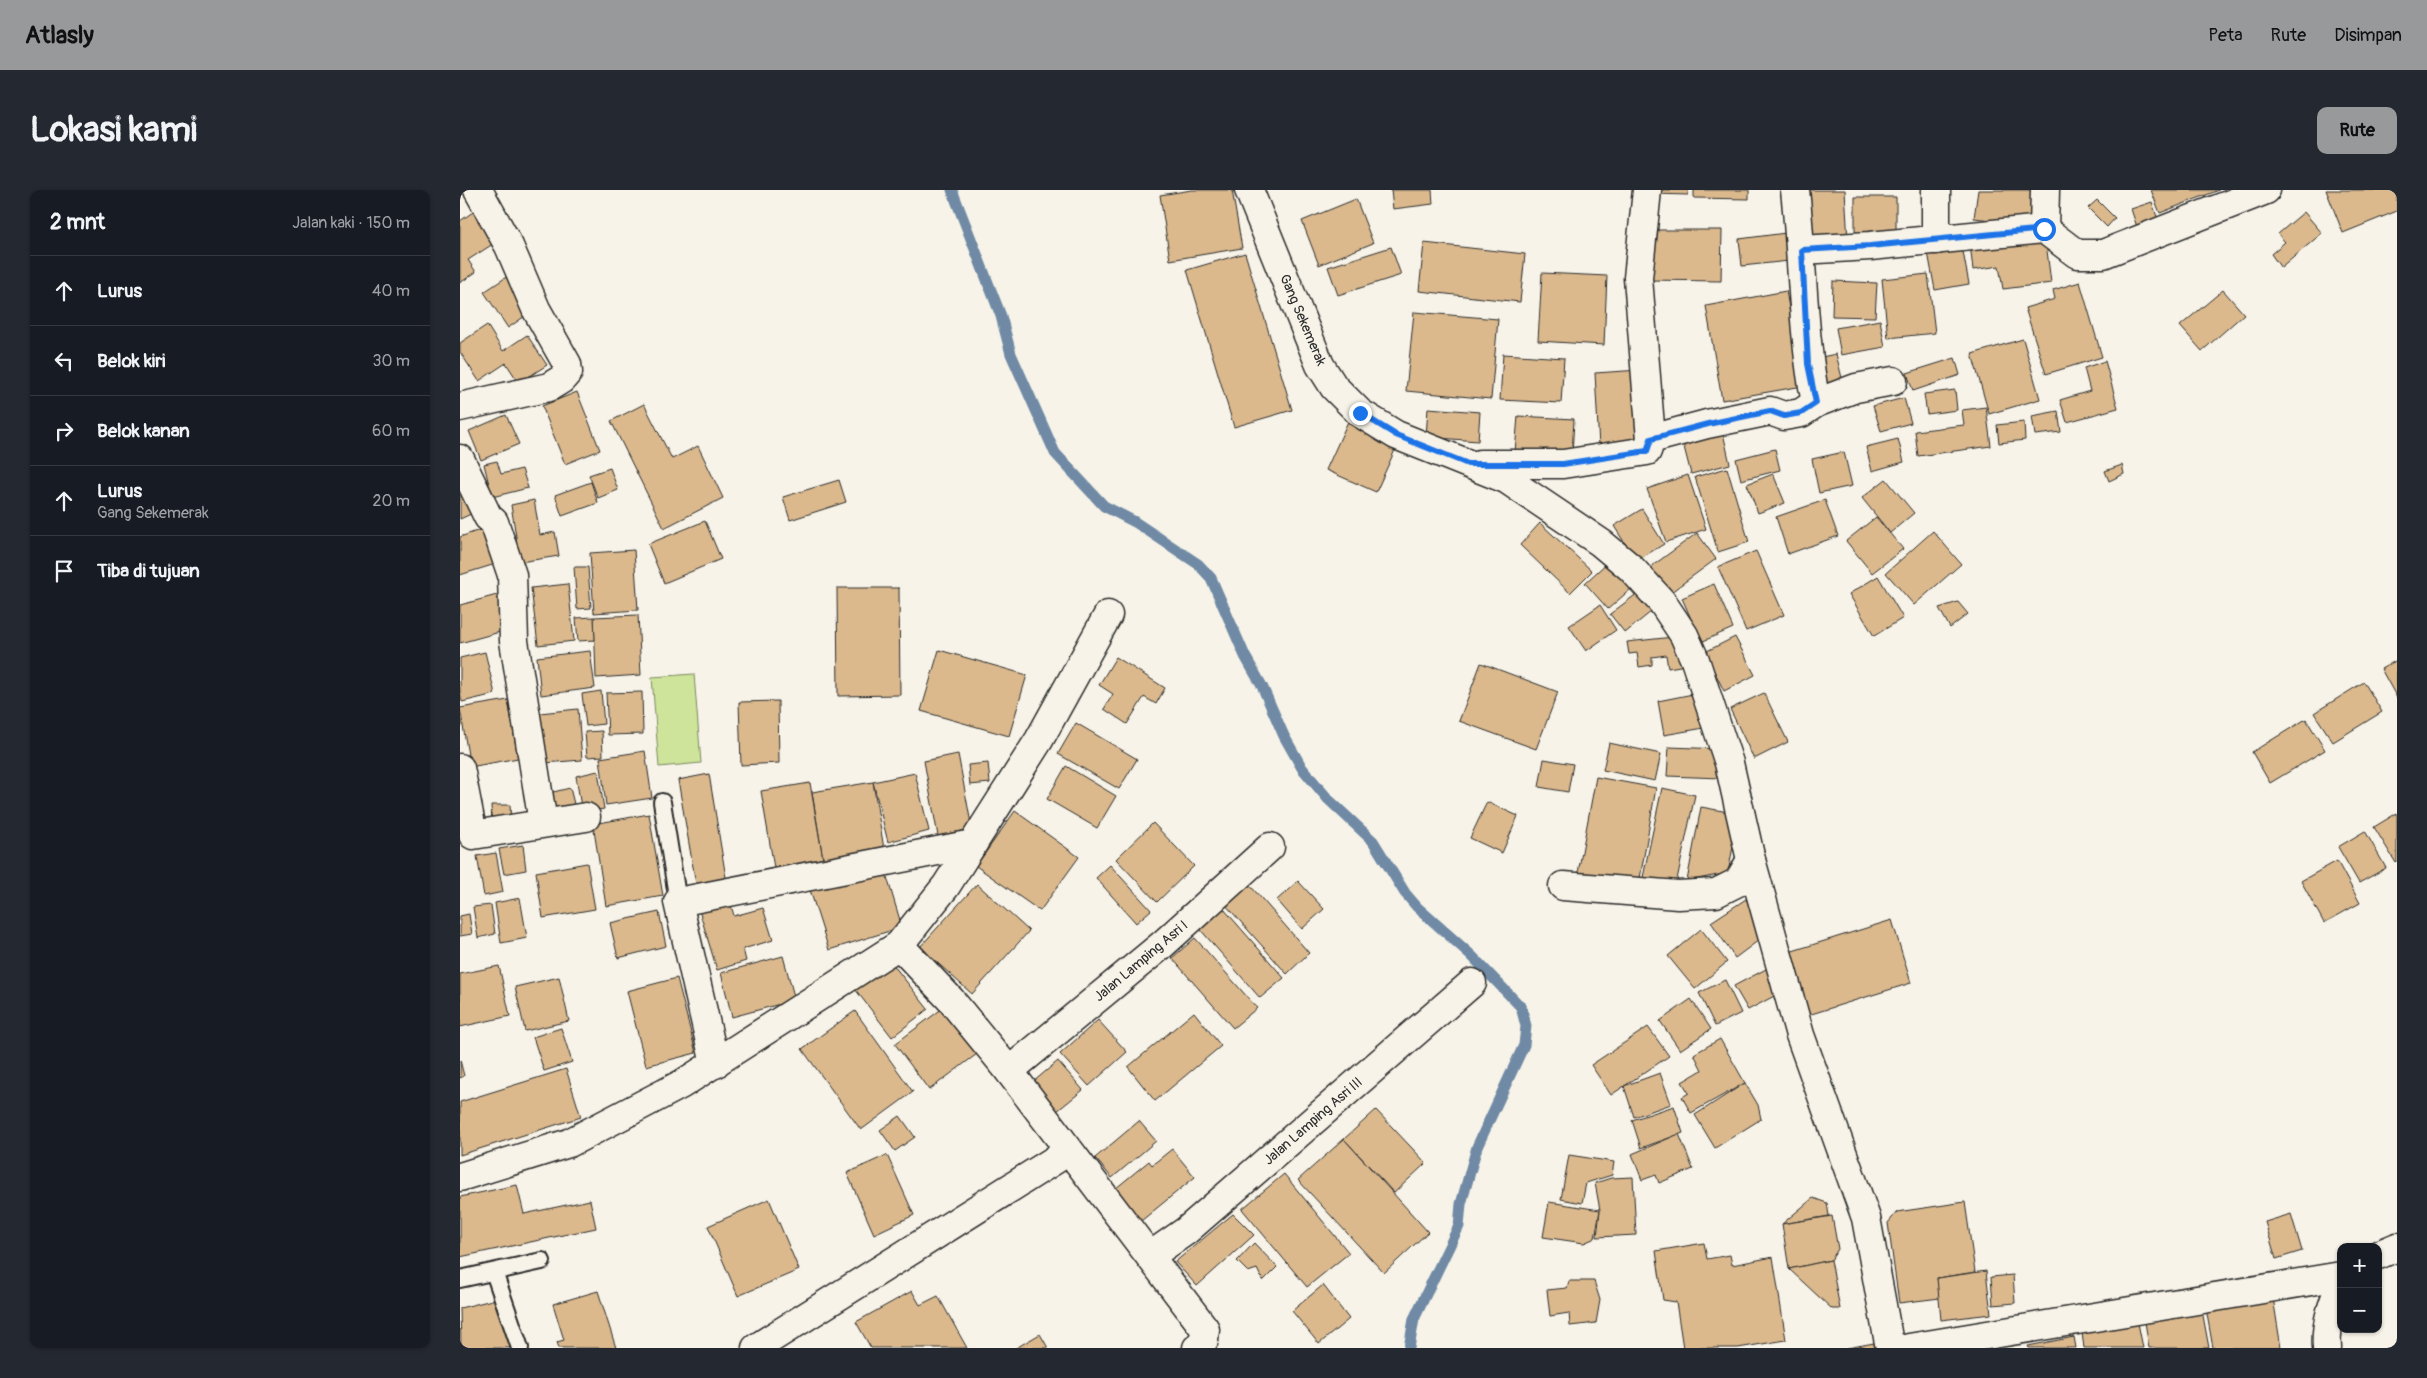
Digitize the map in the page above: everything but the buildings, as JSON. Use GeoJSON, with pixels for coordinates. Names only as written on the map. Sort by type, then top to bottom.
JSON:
{"type":"FeatureCollection","features":[{"type":"Feature","properties":{"kind":"street"},"geometry":{"type":"LineString","coordinates":[[462,401],[549,387],[562,379],[568,372],[567,364],[536,309],[509,246],[478,190]]}},
{"type":"Feature","properties":{"kind":"street","name":"Gang Sekemerak"},"geometry":{"type":"LineString","coordinates":[[1249,190],[1320,365],[1334,387],[1360,413],[1396,435],[1506,479],[1601,543],[1631,568],[1662,602],[1684,635],[1695,660],[1729,763],[1751,860],[1800,1035],[1866,1218],[1889,1342],[1898,1348]]}},
{"type":"Feature","properties":{"kind":"street"},"geometry":{"type":"LineString","coordinates":[[1468,464],[1563,464],[1647,451],[1651,439],[1638,278],[1647,190]]}},
{"type":"Feature","properties":{"kind":"street"},"geometry":{"type":"LineString","coordinates":[[1794,190],[1802,250],[1808,364],[1816,403]]}},
{"type":"Feature","properties":{"kind":"street"},"geometry":{"type":"LineString","coordinates":[[1936,190],[1936,240]]}},
{"type":"Feature","properties":{"kind":"street"},"geometry":{"type":"LineString","coordinates":[[2044,229],[2045,190]]}},
{"type":"Feature","properties":{"kind":"street"},"geometry":{"type":"LineString","coordinates":[[1802,250],[1936,240],[2044,229],[2077,254],[2103,254],[2266,190]]}},
{"type":"Feature","properties":{"kind":"street"},"geometry":{"type":"LineString","coordinates":[[1651,439],[1708,424],[1770,411],[1784,416],[1801,413],[1816,403],[1856,388],[1893,381]]}},
{"type":"Feature","properties":{"kind":"street"},"geometry":{"type":"LineString","coordinates":[[460,458],[488,517],[494,522],[512,575],[514,641],[543,823]]}},
{"type":"Feature","properties":{"kind":"street"},"geometry":{"type":"LineString","coordinates":[[460,1177],[570,1143],[682,1084],[899,945],[946,886],[1039,740],[1108,615]]}},
{"type":"Feature","properties":{"kind":"street"},"geometry":{"type":"LineString","coordinates":[[460,768],[473,834],[586,816]]}},
{"type":"Feature","properties":{"kind":"street"},"geometry":{"type":"LineString","coordinates":[[715,1064],[678,902],[973,844]]}},
{"type":"Feature","properties":{"kind":"street","name":"Jalan Lamping Asri I"},"geometry":{"type":"LineString","coordinates":[[1009,1071],[1163,944],[1270,847]]}},
{"type":"Feature","properties":{"kind":"street"},"geometry":{"type":"LineString","coordinates":[[1563,886],[1678,895],[1716,893],[1738,882],[1751,860]]}},
{"type":"Feature","properties":{"kind":"street"},"geometry":{"type":"LineString","coordinates":[[899,945],[951,1000],[1009,1071],[1205,1329],[1204,1340],[1198,1348]]}},
{"type":"Feature","properties":{"kind":"street","name":"Jalan Lamping Asri III"},"geometry":{"type":"LineString","coordinates":[[1150,1256],[1186,1231],[1472,983]]}},
{"type":"Feature","properties":{"kind":"street"},"geometry":{"type":"LineString","coordinates":[[756,1348],[1069,1151]]}},
{"type":"Feature","properties":{"kind":"street"},"geometry":{"type":"LineString","coordinates":[[2382,1253],[2397,1247]]}},
{"type":"Feature","properties":{"kind":"street"},"geometry":{"type":"LineString","coordinates":[[1909,1348],[2337,1277]]}},
{"type":"Feature","properties":{"kind":"street"},"geometry":{"type":"LineString","coordinates":[[2327,1348],[2326,1339],[2332,1306],[2340,1288]]}},
{"type":"Feature","properties":{"kind":"lane"},"geometry":{"type":"LineString","coordinates":[[662,802],[678,902]]}},
{"type":"Feature","properties":{"kind":"lane"},"geometry":{"type":"LineString","coordinates":[[460,1279],[542,1261]]}},
{"type":"Feature","properties":{"kind":"lane"},"geometry":{"type":"LineString","coordinates":[[494,1272],[520,1348]]}},
{"type":"Feature","properties":{"kind":"green space"},"geometry":{"type":"Polygon","coordinates":[[[694,674],[701,763],[659,767],[652,677],[694,674]]]}},
{"type":"Feature","properties":{"kind":"waterway"},"geometry":{"type":"LineString","coordinates":[[952,190],[1001,316],[1011,354],[1055,453],[1104,506],[1135,522],[1198,564],[1211,578],[1245,656],[1262,686],[1284,736],[1302,768],[1328,799],[1373,841],[1405,893],[1417,907],[1471,955],[1521,1007],[1526,1026],[1524,1045],[1477,1147],[1461,1204],[1459,1226],[1414,1319],[1409,1348]]}},
{"type":"Feature","properties":{"kind":"route"},"geometry":{"type":"LineString","coordinates":[[1360,413],[1396,435],[1468,464],[1563,464],[1647,451],[1651,439],[1708,424],[1770,411],[1784,416],[1801,413],[1816,403],[1808,364],[1802,250],[1870,246],[2044,229]]}}]}
